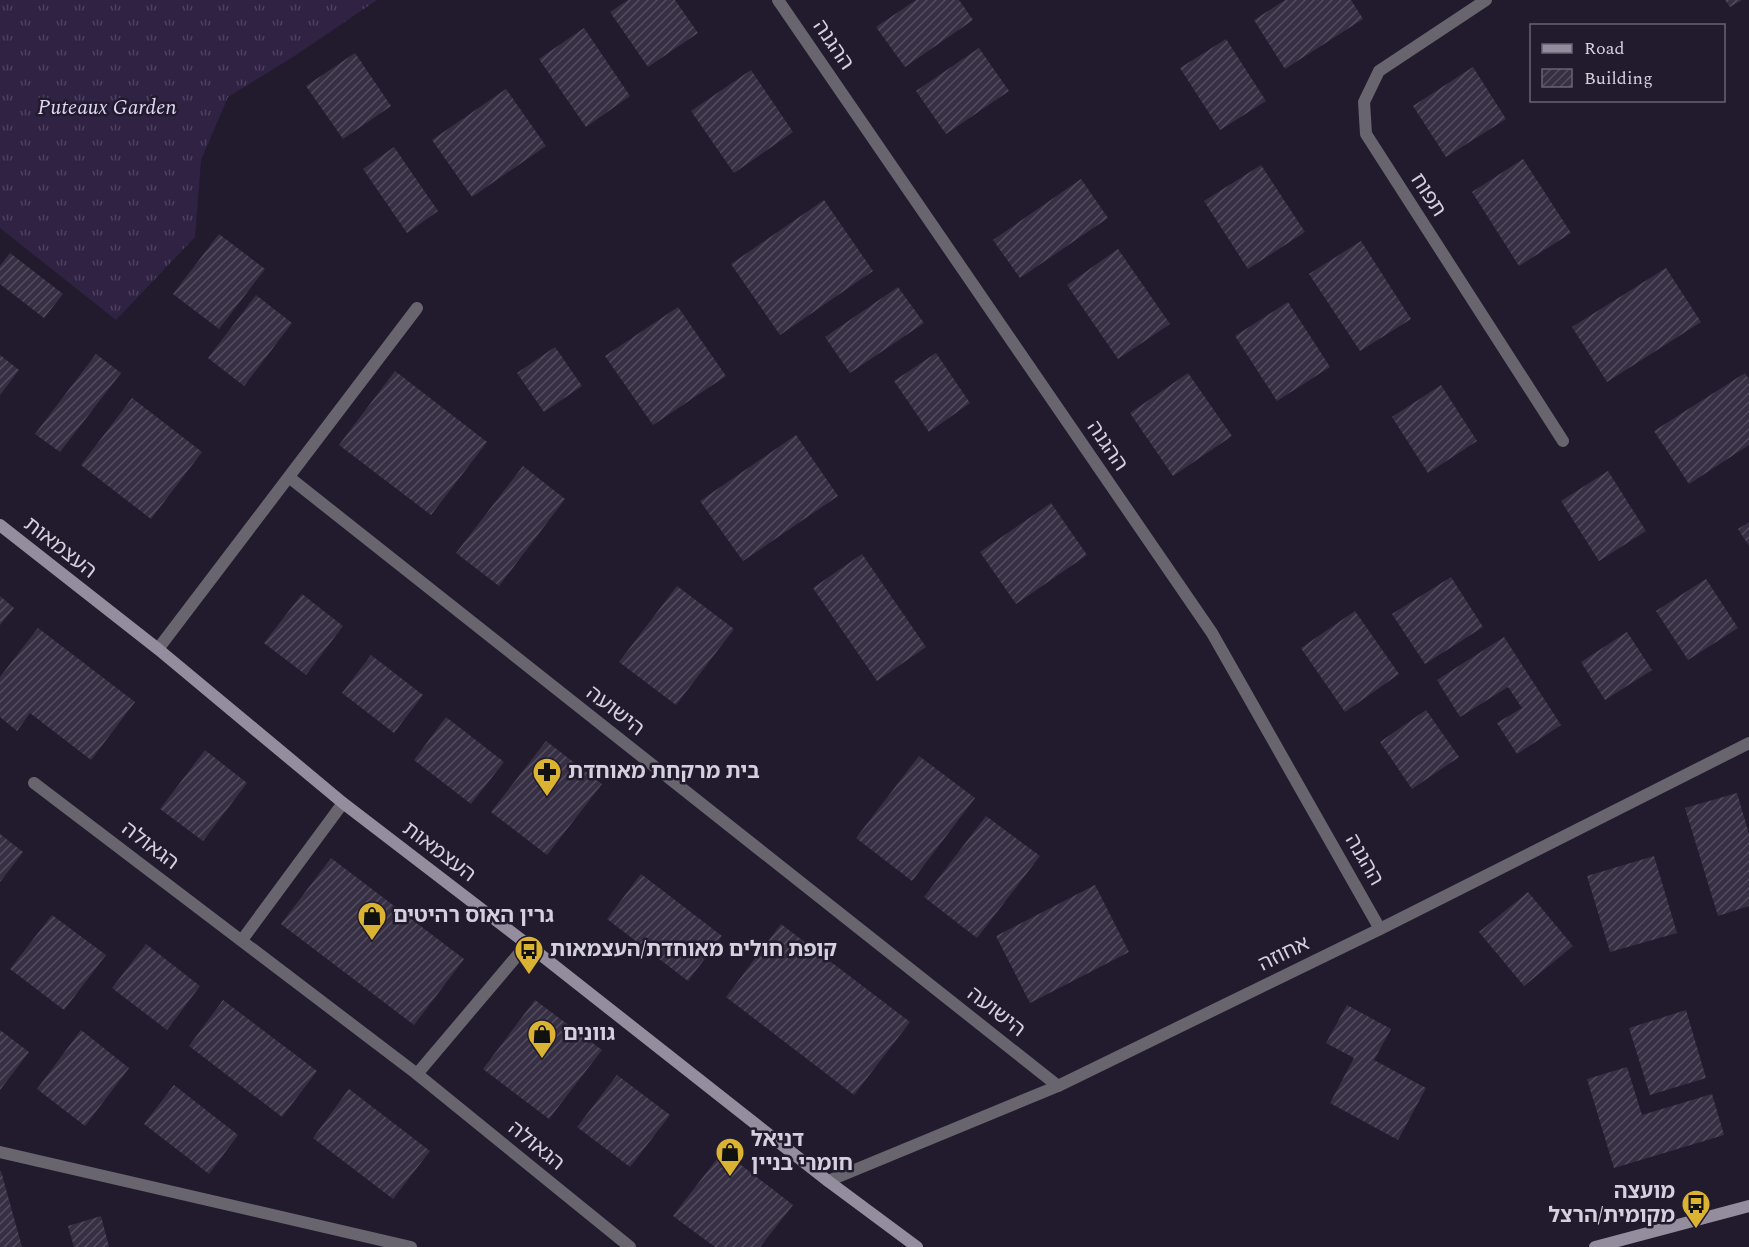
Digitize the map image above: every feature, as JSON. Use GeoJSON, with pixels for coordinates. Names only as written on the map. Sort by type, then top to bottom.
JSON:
{"type":"FeatureCollection","features":[{"type":"Feature","properties":{"kind":"street","name":"תפוח"},"geometry":{"type":"LineString","coordinates":[[1486,0],[1379,72],[1364,102],[1365,134],[1563,441]]}},
{"type":"Feature","properties":{"kind":"street","name":"ההגנה"},"geometry":{"type":"LineString","coordinates":[[781,1],[1212,633],[1380,928]]}},
{"type":"Feature","properties":{"kind":"street"},"geometry":{"type":"LineString","coordinates":[[158,649],[417,308]]}},
{"type":"Feature","properties":{"kind":"street","name":"הישועה"},"geometry":{"type":"LineString","coordinates":[[290,478],[1058,1086]]}},
{"type":"Feature","properties":{"kind":"street","name":"העצמאות"},"geometry":{"type":"LineString","coordinates":[[0,525],[158,649],[343,803],[527,944],[828,1181],[917,1247]]}},
{"type":"Feature","properties":{"kind":"street","name":"אחוזה"},"geometry":{"type":"LineString","coordinates":[[828,1181],[1058,1086],[1749,743]]}},
{"type":"Feature","properties":{"kind":"street","name":"הגאולה"},"geometry":{"type":"LineString","coordinates":[[34,783],[417,1074],[630,1247]]}},
{"type":"Feature","properties":{"kind":"street"},"geometry":{"type":"LineString","coordinates":[[242,940],[343,803]]}},
{"type":"Feature","properties":{"kind":"street"},"geometry":{"type":"LineString","coordinates":[[417,1074],[527,944]]}},
{"type":"Feature","properties":{"kind":"street"},"geometry":{"type":"LineString","coordinates":[[0,1152],[411,1247]]}},
{"type":"Feature","properties":{"kind":"street"},"geometry":{"type":"LineString","coordinates":[[1595,1247],[1749,1206]]}},
{"type":"Feature","properties":{"kind":"green space","name":"Puteaux Garden"},"geometry":{"type":"Polygon","coordinates":[[[0,0],[377,0],[296,55],[228,97],[201,160],[195,237],[116,320],[0,228],[0,0]]]}},
{"type":"Feature","properties":{"kind":"building"},"geometry":{"type":"Polygon","coordinates":[[[628,0],[675,0],[698,33],[648,67],[610,12],[628,0]]]}},
{"type":"Feature","properties":{"kind":"building"},"geometry":{"type":"Polygon","coordinates":[[[916,0],[959,0],[973,20],[905,67],[876,27],[916,0]]]}},
{"type":"Feature","properties":{"kind":"building"},"geometry":{"type":"Polygon","coordinates":[[[1285,0],[1351,0],[1363,19],[1285,69],[1254,20],[1285,0]]]}},
{"type":"Feature","properties":{"kind":"building"},"geometry":{"type":"Polygon","coordinates":[[[1725,0],[1742,0],[1730,7],[1725,0]]]}},
{"type":"Feature","properties":{"kind":"building"},"geometry":{"type":"Polygon","coordinates":[[[584,28],[630,96],[586,127],[539,59],[584,28]]]}},
{"type":"Feature","properties":{"kind":"building"},"geometry":{"type":"Polygon","coordinates":[[[1226,39],[1266,101],[1220,130],[1180,68],[1226,39]]]}},
{"type":"Feature","properties":{"kind":"building"},"geometry":{"type":"Polygon","coordinates":[[[979,48],[1009,91],[946,134],[916,91],[979,48]]]}},
{"type":"Feature","properties":{"kind":"building"},"geometry":{"type":"Polygon","coordinates":[[[355,53],[391,106],[343,139],[306,86],[355,53]]]}},
{"type":"Feature","properties":{"kind":"building"},"geometry":{"type":"Polygon","coordinates":[[[1473,67],[1506,119],[1446,157],[1413,106],[1473,67]]]}},
{"type":"Feature","properties":{"kind":"building"},"geometry":{"type":"Polygon","coordinates":[[[751,70],[793,132],[734,173],[691,111],[751,70]]]}},
{"type":"Feature","properties":{"kind":"building"},"geometry":{"type":"Polygon","coordinates":[[[506,89],[546,146],[472,197],[432,140],[506,89]]]}},
{"type":"Feature","properties":{"kind":"building"},"geometry":{"type":"Polygon","coordinates":[[[394,147],[438,211],[407,233],[363,169],[394,147]]]}},
{"type":"Feature","properties":{"kind":"building"},"geometry":{"type":"Polygon","coordinates":[[[1523,159],[1571,233],[1519,266],[1472,192],[1523,159]]]}},
{"type":"Feature","properties":{"kind":"building"},"geometry":{"type":"Polygon","coordinates":[[[1261,165],[1305,232],[1248,269],[1204,201],[1261,165]]]}},
{"type":"Feature","properties":{"kind":"building"},"geometry":{"type":"Polygon","coordinates":[[[1081,179],[1108,218],[1020,278],[993,240],[1081,179]]]}},
{"type":"Feature","properties":{"kind":"building"},"geometry":{"type":"Polygon","coordinates":[[[824,200],[873,271],[780,335],[731,264],[824,200]]]}},
{"type":"Feature","properties":{"kind":"building"},"geometry":{"type":"Polygon","coordinates":[[[219,234],[265,269],[219,329],[173,294],[219,234]]]}},
{"type":"Feature","properties":{"kind":"building"},"geometry":{"type":"Polygon","coordinates":[[[1361,241],[1411,319],[1360,351],[1309,274],[1361,241]]]}},
{"type":"Feature","properties":{"kind":"building"},"geometry":{"type":"Polygon","coordinates":[[[1118,249],[1170,324],[1118,359],[1067,285],[1118,249]]]}},
{"type":"Feature","properties":{"kind":"building"},"geometry":{"type":"Polygon","coordinates":[[[10,253],[63,294],[44,318],[0,284],[0,266],[10,253]]]}},
{"type":"Feature","properties":{"kind":"building"},"geometry":{"type":"Polygon","coordinates":[[[1666,268],[1701,322],[1607,382],[1572,327],[1666,268]]]}},
{"type":"Feature","properties":{"kind":"building"},"geometry":{"type":"Polygon","coordinates":[[[898,287],[924,323],[850,373],[825,337],[898,287]]]}},
{"type":"Feature","properties":{"kind":"building"},"geometry":{"type":"Polygon","coordinates":[[[256,295],[292,323],[244,386],[208,358],[256,295]]]}},
{"type":"Feature","properties":{"kind":"building"},"geometry":{"type":"Polygon","coordinates":[[[1288,302],[1330,367],[1277,401],[1235,336],[1288,302]]]}},
{"type":"Feature","properties":{"kind":"building"},"geometry":{"type":"Polygon","coordinates":[[[678,307],[726,376],[653,425],[605,356],[678,307]]]}},
{"type":"Feature","properties":{"kind":"building"},"geometry":{"type":"Polygon","coordinates":[[[555,347],[582,386],[544,412],[517,373],[555,347]]]}},
{"type":"Feature","properties":{"kind":"building"},"geometry":{"type":"Polygon","coordinates":[[[936,353],[970,403],[929,432],[894,381],[936,353]]]}},
{"type":"Feature","properties":{"kind":"building"},"geometry":{"type":"Polygon","coordinates":[[[96,354],[121,373],[60,452],[35,434],[96,354]]]}},
{"type":"Feature","properties":{"kind":"building"},"geometry":{"type":"Polygon","coordinates":[[[0,355],[19,370],[0,395],[0,355]]]}},
{"type":"Feature","properties":{"kind":"building"},"geometry":{"type":"Polygon","coordinates":[[[395,371],[487,442],[431,515],[339,445],[395,371]]]}},
{"type":"Feature","properties":{"kind":"building"},"geometry":{"type":"Polygon","coordinates":[[[1188,373],[1232,436],[1173,476],[1130,413],[1188,373]]]}},
{"type":"Feature","properties":{"kind":"building"},"geometry":{"type":"Polygon","coordinates":[[[1745,373],[1749,379],[1749,445],[1689,484],[1654,431],[1745,373]]]}},
{"type":"Feature","properties":{"kind":"building"},"geometry":{"type":"Polygon","coordinates":[[[1441,385],[1477,441],[1428,473],[1392,417],[1441,385]]]}},
{"type":"Feature","properties":{"kind":"building"},"geometry":{"type":"Polygon","coordinates":[[[132,398],[202,452],[151,519],[81,465],[132,398]]]}},
{"type":"Feature","properties":{"kind":"building"},"geometry":{"type":"Polygon","coordinates":[[[796,435],[838,496],[743,561],[700,501],[796,435]]]}},
{"type":"Feature","properties":{"kind":"building"},"geometry":{"type":"Polygon","coordinates":[[[523,466],[565,499],[499,586],[456,553],[523,466]]]}},
{"type":"Feature","properties":{"kind":"building"},"geometry":{"type":"Polygon","coordinates":[[[1608,471],[1646,531],[1599,561],[1561,501],[1608,471]]]}},
{"type":"Feature","properties":{"kind":"building"},"geometry":{"type":"Polygon","coordinates":[[[1051,503],[1087,555],[1016,604],[980,552],[1051,503]]]}},
{"type":"Feature","properties":{"kind":"building"},"geometry":{"type":"Polygon","coordinates":[[[1749,522],[1749,546],[1738,529],[1749,522]]]}},
{"type":"Feature","properties":{"kind":"building"},"geometry":{"type":"Polygon","coordinates":[[[862,554],[926,647],[877,681],[813,588],[862,554]]]}},
{"type":"Feature","properties":{"kind":"building"},"geometry":{"type":"Polygon","coordinates":[[[1451,577],[1483,627],[1425,664],[1392,614],[1451,577]]]}},
{"type":"Feature","properties":{"kind":"building"},"geometry":{"type":"Polygon","coordinates":[[[1706,579],[1738,628],[1688,660],[1656,611],[1706,579]]]}},
{"type":"Feature","properties":{"kind":"building"},"geometry":{"type":"Polygon","coordinates":[[[677,586],[734,629],[676,705],[619,662],[677,586]]]}},
{"type":"Feature","properties":{"kind":"building"},"geometry":{"type":"Polygon","coordinates":[[[302,594],[343,626],[306,675],[264,643],[302,594]]]}},
{"type":"Feature","properties":{"kind":"building"},"geometry":{"type":"Polygon","coordinates":[[[0,596],[14,608],[0,625],[0,596]]]}},
{"type":"Feature","properties":{"kind":"building"},"geometry":{"type":"Polygon","coordinates":[[[1355,611],[1399,674],[1345,712],[1301,648],[1355,611]]]}},
{"type":"Feature","properties":{"kind":"building"},"geometry":{"type":"Polygon","coordinates":[[[38,628],[135,702],[91,760],[30,713],[17,731],[0,717],[0,677],[38,628]]]}},
{"type":"Feature","properties":{"kind":"building"},"geometry":{"type":"Polygon","coordinates":[[[1627,632],[1652,670],[1605,700],[1581,662],[1627,632]]]}},
{"type":"Feature","properties":{"kind":"building"},"geometry":{"type":"Polygon","coordinates":[[[1504,637],[1561,725],[1517,754],[1497,723],[1522,708],[1508,687],[1460,717],[1437,680],[1504,637]]]}},
{"type":"Feature","properties":{"kind":"building"},"geometry":{"type":"Polygon","coordinates":[[[371,655],[423,695],[394,733],[342,693],[371,655]]]}},
{"type":"Feature","properties":{"kind":"building"},"geometry":{"type":"Polygon","coordinates":[[[1426,710],[1459,757],[1412,789],[1380,742],[1426,710]]]}},
{"type":"Feature","properties":{"kind":"building"},"geometry":{"type":"Polygon","coordinates":[[[446,717],[504,762],[471,804],[414,760],[446,717]]]}},
{"type":"Feature","properties":{"kind":"building","name":"בית מרקחת מאוחדת"},"geometry":{"type":"Polygon","coordinates":[[[546,741],[602,784],[547,855],[491,812],[546,741]]]}},
{"type":"Feature","properties":{"kind":"building"},"geometry":{"type":"Polygon","coordinates":[[[205,750],[247,783],[203,841],[160,809],[205,750]]]}},
{"type":"Feature","properties":{"kind":"building"},"geometry":{"type":"Polygon","coordinates":[[[919,756],[975,798],[912,881],[856,838],[919,756]]]}},
{"type":"Feature","properties":{"kind":"building"},"geometry":{"type":"Polygon","coordinates":[[[1737,793],[1749,834],[1749,906],[1718,916],[1685,808],[1737,793]]]}},
{"type":"Feature","properties":{"kind":"building"},"geometry":{"type":"Polygon","coordinates":[[[986,816],[1040,856],[977,938],[924,897],[986,816]]]}},
{"type":"Feature","properties":{"kind":"building"},"geometry":{"type":"Polygon","coordinates":[[[0,834],[23,852],[0,882],[0,834]]]}},
{"type":"Feature","properties":{"kind":"building"},"geometry":{"type":"Polygon","coordinates":[[[1654,856],[1677,933],[1610,952],[1587,876],[1654,856]]]}},
{"type":"Feature","properties":{"kind":"building","name":"גרין האוס רהיטים"},"geometry":{"type":"Polygon","coordinates":[[[331,858],[464,959],[414,1025],[281,924],[331,858]]]}},
{"type":"Feature","properties":{"kind":"building"},"geometry":{"type":"Polygon","coordinates":[[[641,874],[722,936],[688,981],[607,919],[641,874]]]}},
{"type":"Feature","properties":{"kind":"building"},"geometry":{"type":"Polygon","coordinates":[[[1095,885],[1129,952],[1030,1003],[996,936],[1095,885]]]}},
{"type":"Feature","properties":{"kind":"building"},"geometry":{"type":"Polygon","coordinates":[[[1528,892],[1573,946],[1524,986],[1479,932],[1528,892]]]}},
{"type":"Feature","properties":{"kind":"building"},"geometry":{"type":"Polygon","coordinates":[[[52,915],[106,955],[64,1010],[10,969],[52,915]]]}},
{"type":"Feature","properties":{"kind":"building"},"geometry":{"type":"Polygon","coordinates":[[[781,924],[910,1022],[854,1095],[726,997],[781,924]]]}},
{"type":"Feature","properties":{"kind":"building"},"geometry":{"type":"Polygon","coordinates":[[[146,944],[200,986],[167,1030],[112,988],[146,944]]]}},
{"type":"Feature","properties":{"kind":"building"},"geometry":{"type":"Polygon","coordinates":[[[223,1000],[317,1071],[282,1117],[189,1046],[223,1000]]]}},
{"type":"Feature","properties":{"kind":"building","name":"גוונים"},"geometry":{"type":"Polygon","coordinates":[[[535,1000],[602,1050],[549,1119],[483,1069],[535,1000]]]}},
{"type":"Feature","properties":{"kind":"building"},"geometry":{"type":"Polygon","coordinates":[[[1347,1005],[1391,1029],[1374,1060],[1426,1088],[1398,1140],[1330,1103],[1354,1058],[1326,1043],[1347,1005]]]}},
{"type":"Feature","properties":{"kind":"building"},"geometry":{"type":"Polygon","coordinates":[[[1686,1010],[1706,1078],[1650,1095],[1629,1028],[1686,1010]]]}},
{"type":"Feature","properties":{"kind":"building"},"geometry":{"type":"Polygon","coordinates":[[[0,1030],[29,1052],[0,1090],[0,1030]]]}},
{"type":"Feature","properties":{"kind":"building"},"geometry":{"type":"Polygon","coordinates":[[[81,1030],[129,1068],[85,1126],[37,1089],[81,1030]]]}},
{"type":"Feature","properties":{"kind":"building"},"geometry":{"type":"Polygon","coordinates":[[[1627,1067],[1642,1115],[1712,1094],[1724,1135],[1614,1168],[1587,1079],[1627,1067]]]}},
{"type":"Feature","properties":{"kind":"building"},"geometry":{"type":"Polygon","coordinates":[[[617,1075],[670,1115],[630,1167],[577,1127],[617,1075]]]}},
{"type":"Feature","properties":{"kind":"building"},"geometry":{"type":"Polygon","coordinates":[[[174,1085],[238,1135],[209,1174],[144,1124],[174,1085]]]}},
{"type":"Feature","properties":{"kind":"building"},"geometry":{"type":"Polygon","coordinates":[[[349,1089],[430,1151],[393,1199],[313,1138],[349,1089]]]}},
{"type":"Feature","properties":{"kind":"building","name":"דניאל חומרי בניין"},"geometry":{"type":"Polygon","coordinates":[[[723,1151],[793,1205],[760,1247],[715,1247],[673,1216],[723,1151]]]}},
{"type":"Feature","properties":{"kind":"building"},"geometry":{"type":"Polygon","coordinates":[[[1,1171],[22,1247],[0,1247],[1,1171]]]}},
{"type":"Feature","properties":{"kind":"building"},"geometry":{"type":"Polygon","coordinates":[[[101,1216],[109,1247],[74,1247],[68,1226],[101,1216]]]}},
{"type":"Feature","properties":{"kind":"place","name":"בית מרקחת מאוחדת"},"geometry":{"type":"Point","coordinates":[547,798]}},
{"type":"Feature","properties":{"kind":"place","name":"גרין האוס רהיטים"},"geometry":{"type":"Point","coordinates":[372,942]}},
{"type":"Feature","properties":{"kind":"place","name":"קופת חולים מאוחדת/העצמאות"},"geometry":{"type":"Point","coordinates":[529,976]}},
{"type":"Feature","properties":{"kind":"place","name":"גוונים"},"geometry":{"type":"Point","coordinates":[542,1060]}},
{"type":"Feature","properties":{"kind":"place","name":"דניאל חומרי בניין"},"geometry":{"type":"Point","coordinates":[730,1178]}},
{"type":"Feature","properties":{"kind":"place","name":"מועצה מקומית/הרצל"},"geometry":{"type":"Point","coordinates":[1696,1230]}}]}
